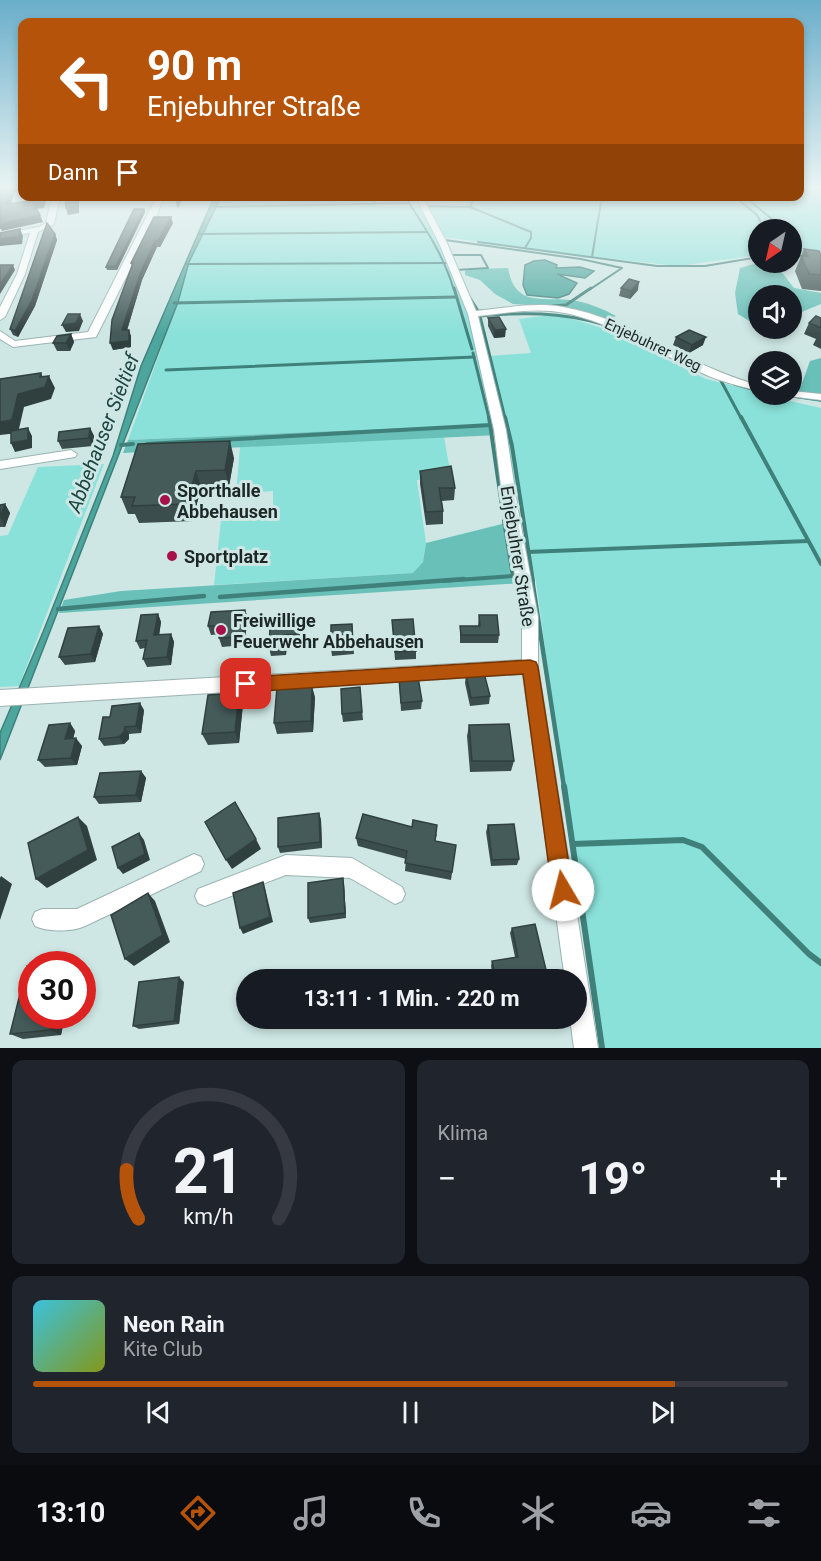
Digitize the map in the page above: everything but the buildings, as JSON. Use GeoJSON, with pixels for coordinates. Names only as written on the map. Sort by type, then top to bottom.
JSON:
{"type":"FeatureCollection","features":[{"type":"Feature","properties":{"kind":"street"},"geometry":{"type":"LineString","coordinates":[[0,317],[21,274],[33,237]]}},
{"type":"Feature","properties":{"kind":"street"},"geometry":{"type":"LineString","coordinates":[[0,334],[13,344],[92,335],[142,237]]}},
{"type":"Feature","properties":{"kind":"street","name":"Enjebuhrer Straße"},"geometry":{"type":"LineString","coordinates":[[440,237],[473,314],[500,430],[511,510],[530,617],[530,667],[574,969]]}},
{"type":"Feature","properties":{"kind":"street","name":"Enjebuhrer Weg"},"geometry":{"type":"LineString","coordinates":[[473,314],[542,308],[583,314],[618,326],[690,363],[748,386]]}},
{"type":"Feature","properties":{"kind":"street"},"geometry":{"type":"LineString","coordinates":[[802,395],[821,397]]}},
{"type":"Feature","properties":{"kind":"street"},"geometry":{"type":"LineString","coordinates":[[0,465],[71,454]]}},
{"type":"Feature","properties":{"kind":"street"},"geometry":{"type":"LineString","coordinates":[[0,698],[530,667]]}},
{"type":"Feature","properties":{"kind":"street"},"geometry":{"type":"LineString","coordinates":[[42,919],[78,919],[194,864]]}},
{"type":"Feature","properties":{"kind":"street"},"geometry":{"type":"LineString","coordinates":[[205,896],[286,865],[352,868],[395,894]]}},
{"type":"Feature","properties":{"kind":"street","name":"Enjebuhrer Straße"},"geometry":{"type":"LineString","coordinates":[[583,1029],[586,1048]]}},
{"type":"Feature","properties":{"kind":"shaded area"},"geometry":{"type":"Polygon","coordinates":[[[197,237],[201,237],[189,262],[178,302],[0,760],[0,733],[113,456],[141,366],[197,237]]]}},
{"type":"Feature","properties":{"kind":"shaded area"},"geometry":{"type":"Polygon","coordinates":[[[201,237],[748,237],[748,256],[678,266],[443,237],[462,295],[496,424],[128,440],[178,302],[189,262],[201,237]]]}},
{"type":"Feature","properties":{"kind":"shaded area"},"geometry":{"type":"Polygon","coordinates":[[[802,237],[821,237],[821,265],[802,260],[802,237]]]}},
{"type":"Feature","properties":{"kind":"shaded area"},"geometry":{"type":"Polygon","coordinates":[[[545,260],[557,265],[556,268],[580,267],[594,271],[585,278],[557,274],[577,283],[569,294],[558,298],[527,295],[523,285],[525,265],[545,260]]]}},
{"type":"Feature","properties":{"kind":"shaded area"},"geometry":{"type":"Polygon","coordinates":[[[748,266],[748,273],[782,273],[792,285],[748,285],[748,320],[738,314],[735,293],[740,268],[748,266]]]}},
{"type":"Feature","properties":{"kind":"shaded area"},"geometry":{"type":"Polygon","coordinates":[[[508,268],[511,280],[517,289],[531,298],[577,301],[616,316],[606,320],[555,307],[513,304],[495,294],[480,280],[465,275],[465,271],[473,269],[508,268]]]}},
{"type":"Feature","properties":{"kind":"shaded area"},"geometry":{"type":"Polygon","coordinates":[[[802,289],[821,293],[821,304],[802,312],[802,289]]]}},
{"type":"Feature","properties":{"kind":"shaded area"},"geometry":{"type":"Polygon","coordinates":[[[557,314],[605,329],[706,379],[748,389],[748,405],[802,404],[821,408],[821,1048],[600,1048],[536,582],[488,356],[531,353],[519,319],[557,314]]]}},
{"type":"Feature","properties":{"kind":"shaded area"},"geometry":{"type":"Polygon","coordinates":[[[821,358],[821,402],[802,399],[802,383],[810,361],[821,358]]]}},
{"type":"Feature","properties":{"kind":"shaded area"},"geometry":{"type":"Polygon","coordinates":[[[495,424],[498,435],[123,453],[128,440],[495,424]]]}},
{"type":"Feature","properties":{"kind":"shaded area"},"geometry":{"type":"Polygon","coordinates":[[[444,437],[451,476],[417,480],[426,543],[423,562],[414,573],[214,585],[221,520],[273,517],[273,491],[236,494],[240,447],[444,437]]]}},
{"type":"Feature","properties":{"kind":"shaded area"},"geometry":{"type":"Polygon","coordinates":[[[104,464],[19,686],[0,687],[0,536],[8,535],[38,467],[104,464]]]}},
{"type":"Feature","properties":{"kind":"shaded area"},"geometry":{"type":"Polygon","coordinates":[[[510,522],[522,583],[59,613],[64,600],[121,591],[413,573],[423,562],[426,543],[510,522]]]}},
{"type":"Feature","properties":{"kind":"waterway"},"geometry":{"type":"LineString","coordinates":[[430,237],[443,263]]}},
{"type":"Feature","properties":{"kind":"waterway"},"geometry":{"type":"LineString","coordinates":[[525,248],[531,237]]}},
{"type":"Feature","properties":{"kind":"waterway"},"geometry":{"type":"LineString","coordinates":[[592,257],[595,237]]}},
{"type":"Feature","properties":{"kind":"waterway"},"geometry":{"type":"LineString","coordinates":[[445,240],[581,259],[622,268],[589,290]]}},
{"type":"Feature","properties":{"kind":"waterway"},"geometry":{"type":"LineString","coordinates":[[478,242],[657,266],[705,266],[748,259]]}},
{"type":"Feature","properties":{"kind":"waterway"},"geometry":{"type":"LineString","coordinates":[[451,255],[481,255],[488,268],[456,270]]}},
{"type":"Feature","properties":{"kind":"waterway"},"geometry":{"type":"LineString","coordinates":[[187,264],[443,263]]}},
{"type":"Feature","properties":{"kind":"waterway"},"geometry":{"type":"LineString","coordinates":[[443,263],[454,290]]}},
{"type":"Feature","properties":{"kind":"waterway"},"geometry":{"type":"LineString","coordinates":[[454,288],[472,349]]}},
{"type":"Feature","properties":{"kind":"waterway"},"geometry":{"type":"LineString","coordinates":[[552,306],[566,305],[591,288]]}},
{"type":"Feature","properties":{"kind":"waterway"},"geometry":{"type":"LineString","coordinates":[[174,303],[456,297]]}},
{"type":"Feature","properties":{"kind":"waterway"},"geometry":{"type":"LineString","coordinates":[[470,298],[478,311],[482,311]]}},
{"type":"Feature","properties":{"kind":"waterway"},"geometry":{"type":"LineString","coordinates":[[505,418],[480,316],[541,314],[571,317],[602,324]]}},
{"type":"Feature","properties":{"kind":"waterway"},"geometry":{"type":"LineString","coordinates":[[620,332],[688,366]]}},
{"type":"Feature","properties":{"kind":"waterway"},"geometry":{"type":"LineString","coordinates":[[473,353],[474,357]]}},
{"type":"Feature","properties":{"kind":"waterway"},"geometry":{"type":"LineString","coordinates":[[166,370],[474,357]]}},
{"type":"Feature","properties":{"kind":"waterway"},"geometry":{"type":"LineString","coordinates":[[474,357],[489,418]]}},
{"type":"Feature","properties":{"kind":"waterway"},"geometry":{"type":"LineString","coordinates":[[720,379],[741,418]]}},
{"type":"Feature","properties":{"kind":"waterway"},"geometry":{"type":"LineString","coordinates":[[734,384],[748,388]]}},
{"type":"Feature","properties":{"kind":"waterway"},"geometry":{"type":"LineString","coordinates":[[802,397],[821,400]]}},
{"type":"Feature","properties":{"kind":"waterway"},"geometry":{"type":"LineString","coordinates":[[489,417],[490,425]]}},
{"type":"Feature","properties":{"kind":"waterway"},"geometry":{"type":"LineString","coordinates":[[505,417],[512,446],[528,552]]}},
{"type":"Feature","properties":{"kind":"waterway"},"geometry":{"type":"LineString","coordinates":[[741,417],[821,564]]}},
{"type":"Feature","properties":{"kind":"waterway"},"geometry":{"type":"LineString","coordinates":[[147,444],[490,425]]}},
{"type":"Feature","properties":{"kind":"waterway"},"geometry":{"type":"LineString","coordinates":[[490,425],[502,506]]}},
{"type":"Feature","properties":{"kind":"waterway","name":"Abbehauser Sieltief"},"geometry":{"type":"LineString","coordinates":[[121,445],[133,444]]}},
{"type":"Feature","properties":{"kind":"waterway"},"geometry":{"type":"LineString","coordinates":[[443,581],[513,576],[504,521]]}},
{"type":"Feature","properties":{"kind":"waterway"},"geometry":{"type":"LineString","coordinates":[[528,552],[808,541]]}},
{"type":"Feature","properties":{"kind":"waterway"},"geometry":{"type":"LineString","coordinates":[[528,552],[533,581]]}},
{"type":"Feature","properties":{"kind":"waterway"},"geometry":{"type":"LineString","coordinates":[[220,597],[464,579]]}},
{"type":"Feature","properties":{"kind":"waterway"},"geometry":{"type":"LineString","coordinates":[[532,579],[564,787]]}},
{"type":"Feature","properties":{"kind":"waterway"},"geometry":{"type":"LineString","coordinates":[[58,609],[204,596]]}},
{"type":"Feature","properties":{"kind":"waterway"},"geometry":{"type":"LineString","coordinates":[[564,786],[602,1048]]}},
{"type":"Feature","properties":{"kind":"waterway"},"geometry":{"type":"LineString","coordinates":[[573,844],[683,840],[702,847],[809,954],[821,963]]}},
{"type":"Feature","properties":{"kind":"place","name":"Sporthalle Abbehausen"},"geometry":{"type":"Point","coordinates":[165,500]}},
{"type":"Feature","properties":{"kind":"place","name":"Sportplatz"},"geometry":{"type":"Point","coordinates":[172,556]}},
{"type":"Feature","properties":{"kind":"place","name":"Freiwillige Feuerwehr Abbehausen"},"geometry":{"type":"Point","coordinates":[221,630]}},
{"type":"Feature","properties":{"kind":"route"},"geometry":{"type":"LineString","coordinates":[[246,684],[530,667],[563,890]]}}]}
